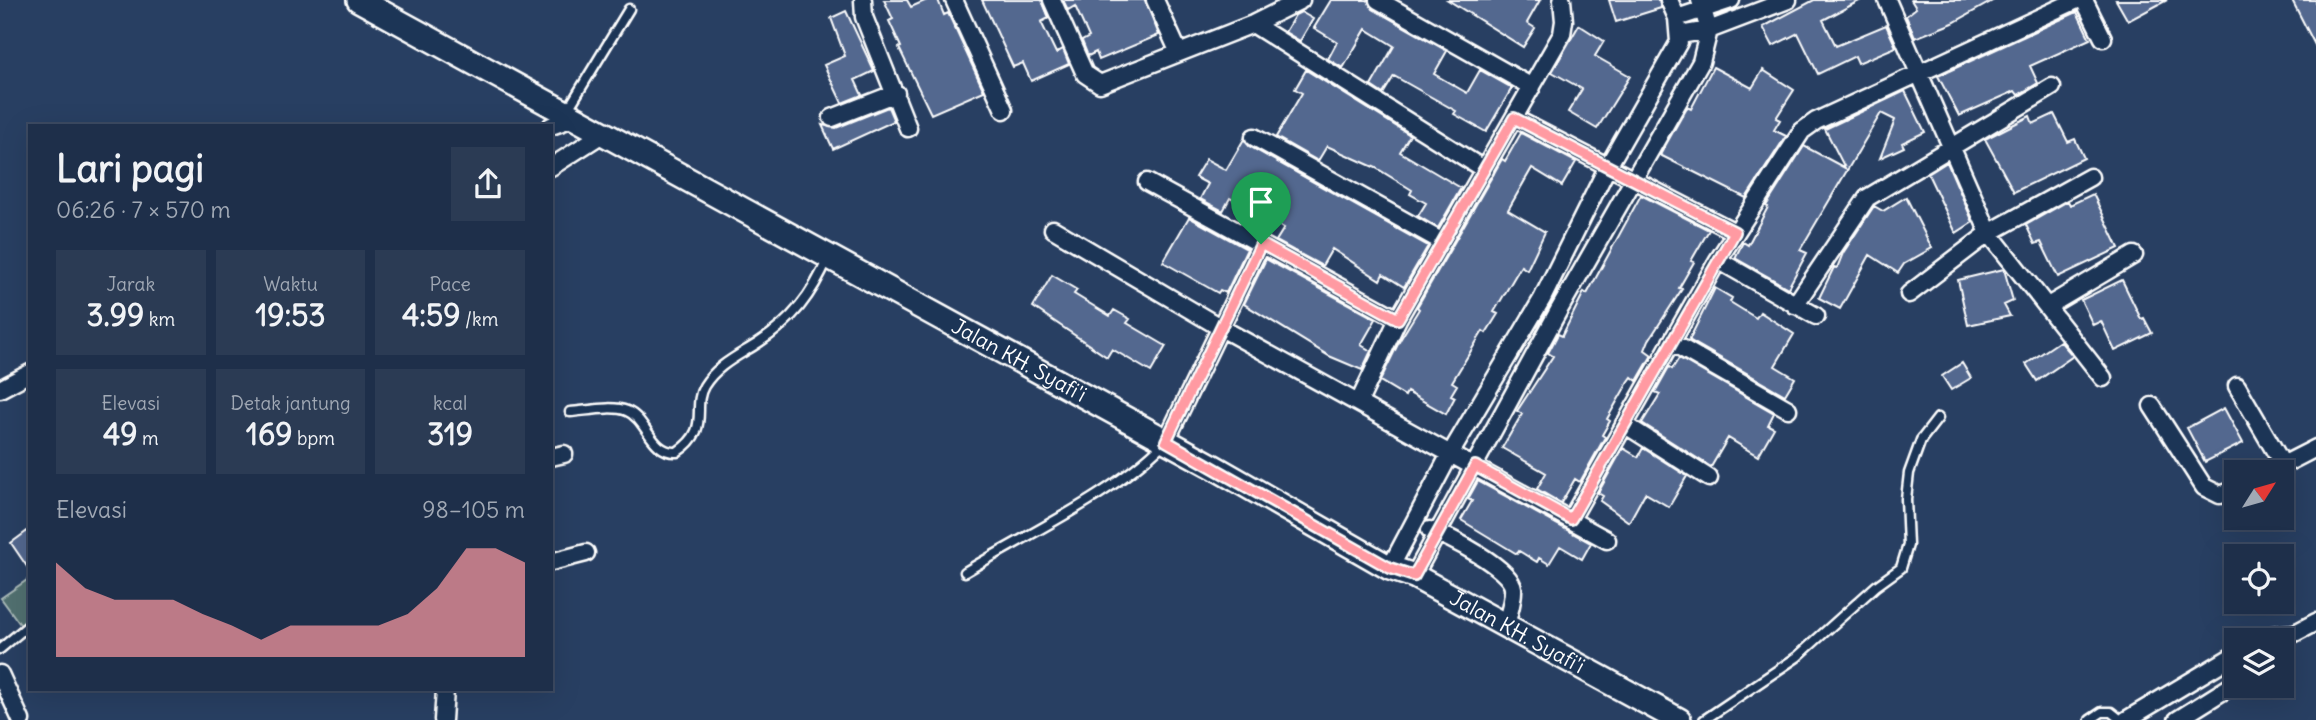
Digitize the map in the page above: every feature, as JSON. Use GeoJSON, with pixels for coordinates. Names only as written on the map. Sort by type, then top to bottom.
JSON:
{"type":"FeatureCollection","features":[{"type":"Feature","properties":{"kind":"main road","name":"Jalan KH. Syafi'i"},"geometry":{"type":"LineString","coordinates":[[359,0],[564,118],[604,133],[1166,441],[1390,568],[1414,576],[1679,720]]}},
{"type":"Feature","properties":{"kind":"street"},"geometry":{"type":"LineString","coordinates":[[863,0],[864,17],[908,128]]}},
{"type":"Feature","properties":{"kind":"street"},"geometry":{"type":"LineString","coordinates":[[954,0],[1004,110]]}},
{"type":"Feature","properties":{"kind":"street"},"geometry":{"type":"LineString","coordinates":[[1052,0],[1085,74],[1094,83],[1104,84],[1252,24],[1301,0]]}},
{"type":"Feature","properties":{"kind":"street"},"geometry":{"type":"LineString","coordinates":[[1155,0],[1180,53]]}},
{"type":"Feature","properties":{"kind":"street"},"geometry":{"type":"LineString","coordinates":[[1378,0],[1532,87]]}},
{"type":"Feature","properties":{"kind":"street"},"geometry":{"type":"LineString","coordinates":[[1359,402],[1398,319],[1441,241],[1485,170],[1562,34],[1562,0]]}},
{"type":"Feature","properties":{"kind":"street"},"geometry":{"type":"LineString","coordinates":[[1390,568],[1449,456],[1542,299],[1607,168],[1680,35],[1677,18],[1669,0]]}},
{"type":"Feature","properties":{"kind":"street"},"geometry":{"type":"LineString","coordinates":[[1677,18],[1702,6],[1731,0]]}},
{"type":"Feature","properties":{"kind":"street"},"geometry":{"type":"LineString","coordinates":[[1680,35],[1709,30],[1788,0]]}},
{"type":"Feature","properties":{"kind":"street"},"geometry":{"type":"LineString","coordinates":[[1887,0],[1989,233],[2103,378]]}},
{"type":"Feature","properties":{"kind":"street"},"geometry":{"type":"LineString","coordinates":[[1571,519],[1718,260],[1794,141],[1808,126],[2075,1],[2104,38]]}},
{"type":"Feature","properties":{"kind":"street"},"geometry":{"type":"LineString","coordinates":[[1414,576],[1559,310],[1701,62],[1709,30],[1702,6]]}},
{"type":"Feature","properties":{"kind":"street"},"geometry":{"type":"LineString","coordinates":[[1252,24],[1485,170]]}},
{"type":"Feature","properties":{"kind":"street"},"geometry":{"type":"LineString","coordinates":[[1795,304],[1867,198],[2052,87]]}},
{"type":"Feature","properties":{"kind":"street"},"geometry":{"type":"LineString","coordinates":[[832,118],[896,93]]}},
{"type":"Feature","properties":{"kind":"street"},"geometry":{"type":"LineString","coordinates":[[1514,118],[1735,232]]}},
{"type":"Feature","properties":{"kind":"street"},"geometry":{"type":"LineString","coordinates":[[553,166],[604,133]]}},
{"type":"Feature","properties":{"kind":"street"},"geometry":{"type":"LineString","coordinates":[[1254,137],[1441,241]]}},
{"type":"Feature","properties":{"kind":"street"},"geometry":{"type":"LineString","coordinates":[[1909,294],[1989,233],[2090,177]]}},
{"type":"Feature","properties":{"kind":"street"},"geometry":{"type":"LineString","coordinates":[[1147,181],[1398,319]]}},
{"type":"Feature","properties":{"kind":"street"},"geometry":{"type":"LineString","coordinates":[[1053,229],[1223,329],[1359,402],[1449,456],[1475,466],[1608,540]]}},
{"type":"Feature","properties":{"kind":"street"},"geometry":{"type":"LineString","coordinates":[[1166,441],[1223,329],[1261,244]]}},
{"type":"Feature","properties":{"kind":"street"},"geometry":{"type":"LineString","coordinates":[[2049,306],[2134,255]]}},
{"type":"Feature","properties":{"kind":"street"},"geometry":{"type":"LineString","coordinates":[[1718,260],[1816,316]]}},
{"type":"Feature","properties":{"kind":"street"},"geometry":{"type":"LineString","coordinates":[[1542,299],[1559,310]]}},
{"type":"Feature","properties":{"kind":"street"},"geometry":{"type":"LineString","coordinates":[[1671,342],[1788,409]]}},
{"type":"Feature","properties":{"kind":"street"},"geometry":{"type":"LineString","coordinates":[[0,388],[28,374]]}},
{"type":"Feature","properties":{"kind":"street"},"geometry":{"type":"LineString","coordinates":[[2237,386],[2272,460]]}},
{"type":"Feature","properties":{"kind":"street"},"geometry":{"type":"LineString","coordinates":[[2152,406],[2204,486],[2220,495],[2224,494]]}},
{"type":"Feature","properties":{"kind":"street"},"geometry":{"type":"LineString","coordinates":[[1624,424],[1709,478]]}},
{"type":"Feature","properties":{"kind":"street"},"geometry":{"type":"LineString","coordinates":[[2293,460],[2316,448]]}},
{"type":"Feature","properties":{"kind":"street"},"geometry":{"type":"LineString","coordinates":[[1414,525],[1437,533],[1487,561],[1508,579],[1513,587],[1506,626]]}},
{"type":"Feature","properties":{"kind":"street"},"geometry":{"type":"LineString","coordinates":[[553,561],[586,553]]}},
{"type":"Feature","properties":{"kind":"street"},"geometry":{"type":"LineString","coordinates":[[2295,633],[2316,622]]}},
{"type":"Feature","properties":{"kind":"street"},"geometry":{"type":"LineString","coordinates":[[2124,720],[2224,661]]}},
{"type":"Feature","properties":{"kind":"street"},"geometry":{"type":"LineString","coordinates":[[2218,665],[2224,672]]}},
{"type":"Feature","properties":{"kind":"street"},"geometry":{"type":"LineString","coordinates":[[0,674],[21,720]]}},
{"type":"Feature","properties":{"kind":"street"},"geometry":{"type":"LineString","coordinates":[[2177,720],[2224,690]]}},
{"type":"Feature","properties":{"kind":"street"},"geometry":{"type":"LineString","coordinates":[[443,720],[445,691]]}},
{"type":"Feature","properties":{"kind":"lane"},"geometry":{"type":"LineString","coordinates":[[564,118],[629,9]]}},
{"type":"Feature","properties":{"kind":"lane"},"geometry":{"type":"LineString","coordinates":[[570,412],[624,410],[634,415],[661,448],[677,452],[695,432],[700,421],[701,392],[706,383],[724,364],[772,334],[799,310],[815,288],[828,258]]}},
{"type":"Feature","properties":{"kind":"lane"},"geometry":{"type":"LineString","coordinates":[[1704,720],[1797,657],[1876,586],[1901,568],[1908,545],[1906,499],[1909,473],[1922,440],[1938,418]]}},
{"type":"Feature","properties":{"kind":"lane"},"geometry":{"type":"LineString","coordinates":[[965,572],[1104,489],[1150,457],[1166,441]]}},
{"type":"Feature","properties":{"kind":"lane"},"geometry":{"type":"LineString","coordinates":[[0,649],[28,626]]}},
{"type":"Feature","properties":{"kind":"lane"},"geometry":{"type":"LineString","coordinates":[[2090,720],[2102,712],[2112,712],[2124,720]]}},
{"type":"Feature","properties":{"kind":"green space"},"geometry":{"type":"Polygon","coordinates":[[[28,579],[28,635],[1,598],[28,579]]]}},
{"type":"Feature","properties":{"kind":"building"},"geometry":{"type":"Polygon","coordinates":[[[884,0],[907,0],[911,7],[927,0],[938,0],[944,15],[948,13],[984,91],[931,114],[899,48],[901,47],[889,21],[893,19],[884,0]]]}},
{"type":"Feature","properties":{"kind":"building"},"geometry":{"type":"Polygon","coordinates":[[[982,0],[1042,0],[1049,18],[1041,22],[1056,53],[1063,49],[1069,64],[1031,81],[1023,63],[1013,67],[982,0]]]}},
{"type":"Feature","properties":{"kind":"building"},"geometry":{"type":"Polygon","coordinates":[[[1063,0],[1145,0],[1159,35],[1099,60],[1096,52],[1088,56],[1082,41],[1089,37],[1075,6],[1068,10],[1063,0]]]}},
{"type":"Feature","properties":{"kind":"building"},"geometry":{"type":"Polygon","coordinates":[[[1331,0],[1368,0],[1373,9],[1447,51],[1434,74],[1467,93],[1480,70],[1512,88],[1486,132],[1454,114],[1456,111],[1394,76],[1383,94],[1371,86],[1394,46],[1366,29],[1343,68],[1328,59],[1337,42],[1314,28],[1331,0]]]}},
{"type":"Feature","properties":{"kind":"building"},"geometry":{"type":"Polygon","coordinates":[[[1448,0],[1540,0],[1527,23],[1535,28],[1523,47],[1448,0]]]}},
{"type":"Feature","properties":{"kind":"building"},"geometry":{"type":"Polygon","coordinates":[[[1609,0],[1659,0],[1661,8],[1616,22],[1609,0]]]}},
{"type":"Feature","properties":{"kind":"building"},"geometry":{"type":"Polygon","coordinates":[[[1814,0],[1861,0],[1823,20],[1836,46],[1886,25],[1896,47],[1858,63],[1855,56],[1818,74],[1798,33],[1773,46],[1763,27],[1814,0]]]}},
{"type":"Feature","properties":{"kind":"building"},"geometry":{"type":"Polygon","coordinates":[[[1911,0],[1994,0],[1953,23],[1915,38],[1906,16],[1916,8],[1911,0]]]}},
{"type":"Feature","properties":{"kind":"building"},"geometry":{"type":"Polygon","coordinates":[[[2116,0],[2167,0],[2128,21],[2116,0]]]}},
{"type":"Feature","properties":{"kind":"building"},"geometry":{"type":"Polygon","coordinates":[[[2292,0],[2316,0],[2316,47],[2292,0]]]}},
{"type":"Feature","properties":{"kind":"building"},"geometry":{"type":"Polygon","coordinates":[[[846,11],[874,71],[855,80],[862,95],[842,103],[824,65],[845,56],[831,18],[846,11]]]}},
{"type":"Feature","properties":{"kind":"building"},"geometry":{"type":"Polygon","coordinates":[[[1301,12],[1313,19],[1300,41],[1285,32],[1295,15],[1301,12]]]}},
{"type":"Feature","properties":{"kind":"building"},"geometry":{"type":"Polygon","coordinates":[[[2077,12],[2090,39],[2030,66],[2038,83],[2018,95],[2015,91],[1959,116],[1938,76],[2077,12]]]}},
{"type":"Feature","properties":{"kind":"building"},"geometry":{"type":"Polygon","coordinates":[[[1579,25],[1604,41],[1595,56],[1630,76],[1597,129],[1568,112],[1582,89],[1552,72],[1579,25]]]}},
{"type":"Feature","properties":{"kind":"building"},"geometry":{"type":"Polygon","coordinates":[[[1713,67],[1752,88],[1763,70],[1794,90],[1776,118],[1780,120],[1774,130],[1786,136],[1746,198],[1660,155],[1687,107],[1691,109],[1713,67]]]}},
{"type":"Feature","properties":{"kind":"building"},"geometry":{"type":"Polygon","coordinates":[[[1306,70],[1410,135],[1400,152],[1461,188],[1438,228],[1418,216],[1426,203],[1410,194],[1412,190],[1376,168],[1327,146],[1318,161],[1276,137],[1302,93],[1295,89],[1306,70]]]}},
{"type":"Feature","properties":{"kind":"building"},"geometry":{"type":"Polygon","coordinates":[[[1905,91],[1925,132],[1902,143],[1904,147],[1880,158],[1895,120],[1881,113],[1800,250],[1807,253],[1788,288],[1735,258],[1743,242],[1748,245],[1768,207],[1766,206],[1804,146],[1845,168],[1825,129],[1905,91]]]}},
{"type":"Feature","properties":{"kind":"building"},"geometry":{"type":"Polygon","coordinates":[[[888,107],[894,121],[833,149],[822,125],[836,128],[888,107]]]}},
{"type":"Feature","properties":{"kind":"building"},"geometry":{"type":"Polygon","coordinates":[[[2054,114],[2068,142],[2075,139],[2084,158],[2014,192],[1985,139],[2030,116],[2033,124],[2054,114]]]}},
{"type":"Feature","properties":{"kind":"building"},"geometry":{"type":"Polygon","coordinates":[[[1521,133],[1576,162],[1562,186],[1532,168],[1508,210],[1545,232],[1527,270],[1521,266],[1494,312],[1498,314],[1486,333],[1483,331],[1452,382],[1457,385],[1451,395],[1455,397],[1446,414],[1407,392],[1405,396],[1380,381],[1419,309],[1417,307],[1502,159],[1505,161],[1521,133]]]}},
{"type":"Feature","properties":{"kind":"building"},"geometry":{"type":"Polygon","coordinates":[[[1244,139],[1249,146],[1428,246],[1404,287],[1383,274],[1380,280],[1332,249],[1322,266],[1276,241],[1284,228],[1230,198],[1223,211],[1200,199],[1208,184],[1195,177],[1206,159],[1226,170],[1244,139]]]}},
{"type":"Feature","properties":{"kind":"building"},"geometry":{"type":"Polygon","coordinates":[[[1947,162],[1973,222],[1956,233],[1928,174],[1947,162]]]}},
{"type":"Feature","properties":{"kind":"building"},"geometry":{"type":"Polygon","coordinates":[[[2093,194],[2119,248],[2058,277],[2041,242],[2035,244],[2026,225],[2068,201],[2070,205],[2093,194]]]}},
{"type":"Feature","properties":{"kind":"building"},"geometry":{"type":"Polygon","coordinates":[[[1641,195],[1709,230],[1691,261],[1694,262],[1679,288],[1682,289],[1649,340],[1645,350],[1652,355],[1637,381],[1632,377],[1627,384],[1607,419],[1610,421],[1602,435],[1605,437],[1580,482],[1575,479],[1561,503],[1537,489],[1546,473],[1502,448],[1522,414],[1517,411],[1553,356],[1548,353],[1558,334],[1562,336],[1584,292],[1587,294],[1641,195]]]}},
{"type":"Feature","properties":{"kind":"building"},"geometry":{"type":"Polygon","coordinates":[[[1906,197],[1932,248],[1904,264],[1898,273],[1870,255],[1840,309],[1819,298],[1834,267],[1837,268],[1843,253],[1874,206],[1883,211],[1906,197]]]}},
{"type":"Feature","properties":{"kind":"building"},"geometry":{"type":"Polygon","coordinates":[[[1189,217],[1247,249],[1226,293],[1220,290],[1218,293],[1163,262],[1189,217]]]}},
{"type":"Feature","properties":{"kind":"building"},"geometry":{"type":"Polygon","coordinates":[[[1266,259],[1376,319],[1361,345],[1371,351],[1362,370],[1329,356],[1244,304],[1266,259]]]}},
{"type":"Feature","properties":{"kind":"building"},"geometry":{"type":"Polygon","coordinates":[[[2004,269],[2013,301],[2004,305],[2010,316],[1968,325],[1958,280],[2004,269]]]}},
{"type":"Feature","properties":{"kind":"building"},"geometry":{"type":"Polygon","coordinates":[[[1052,275],[1077,290],[1074,294],[1110,316],[1114,310],[1130,319],[1127,323],[1166,346],[1151,372],[1112,349],[1107,357],[1033,307],[1052,275]]]}},
{"type":"Feature","properties":{"kind":"building"},"geometry":{"type":"Polygon","coordinates":[[[2122,280],[2141,319],[2144,318],[2152,333],[2115,351],[2101,321],[2093,325],[2081,300],[2122,280]]]}},
{"type":"Feature","properties":{"kind":"building"},"geometry":{"type":"Polygon","coordinates":[[[1715,288],[1732,298],[1730,302],[1756,318],[1760,312],[1794,334],[1775,366],[1795,378],[1785,395],[1689,340],[1715,288]]]}},
{"type":"Feature","properties":{"kind":"building"},"geometry":{"type":"Polygon","coordinates":[[[2060,341],[2073,356],[2037,381],[2026,364],[2060,341]]]}},
{"type":"Feature","properties":{"kind":"building"},"geometry":{"type":"Polygon","coordinates":[[[1679,358],[1774,413],[1768,425],[1774,428],[1758,456],[1728,438],[1711,467],[1642,423],[1660,394],[1655,392],[1669,367],[1672,369],[1679,358]]]}},
{"type":"Feature","properties":{"kind":"building"},"geometry":{"type":"Polygon","coordinates":[[[1962,363],[1971,378],[1951,390],[1942,376],[1962,363]]]}},
{"type":"Feature","properties":{"kind":"building"},"geometry":{"type":"Polygon","coordinates":[[[2224,408],[2243,443],[2205,462],[2187,428],[2224,408]]]}},
{"type":"Feature","properties":{"kind":"building"},"geometry":{"type":"Polygon","coordinates":[[[1623,448],[1638,457],[1643,448],[1687,476],[1669,507],[1645,493],[1629,522],[1600,501],[1603,496],[1598,493],[1623,448]]]}},
{"type":"Feature","properties":{"kind":"building"},"geometry":{"type":"Polygon","coordinates":[[[1478,481],[1591,543],[1582,559],[1560,546],[1549,564],[1539,558],[1537,562],[1519,551],[1517,554],[1461,520],[1472,501],[1468,499],[1478,481]]]}},
{"type":"Feature","properties":{"kind":"building"},"geometry":{"type":"Polygon","coordinates":[[[28,530],[28,568],[11,543],[28,530]]]}},
{"type":"Feature","properties":{"kind":"route"},"geometry":{"type":"LineString","coordinates":[[1514,118],[1735,232],[1571,519],[1475,466],[1414,576],[1390,568],[1166,441],[1223,329],[1261,244],[1398,319],[1514,118]]}}]}
